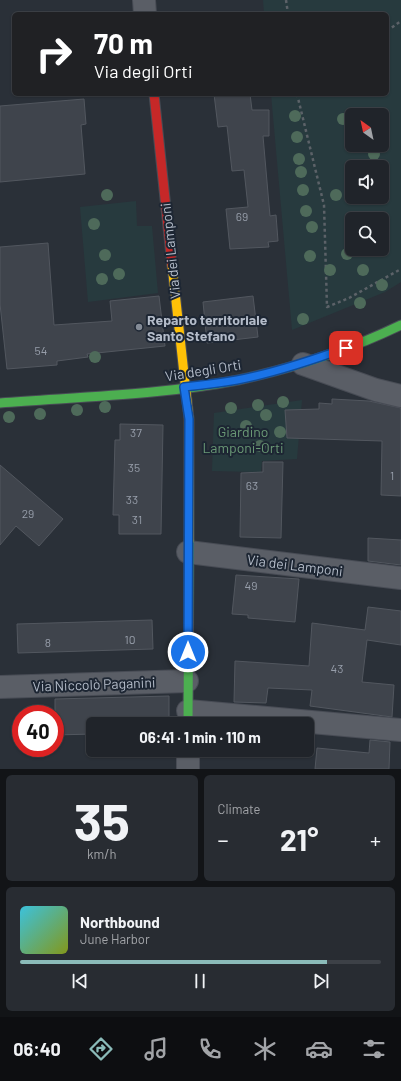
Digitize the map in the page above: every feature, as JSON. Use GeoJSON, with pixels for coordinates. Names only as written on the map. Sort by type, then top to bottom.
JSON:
{"type":"FeatureCollection","features":[{"type":"Feature","properties":{"kind":"street"},"geometry":{"type":"LineString","coordinates":[[144,0],[145,12]]}},
{"type":"Feature","properties":{"kind":"street","name":"Via dei Lamponi"},"geometry":{"type":"LineString","coordinates":[[154,96],[184,387],[189,419],[188,717]]}},
{"type":"Feature","properties":{"kind":"street","name":"Via degli Orti"},"geometry":{"type":"LineString","coordinates":[[0,403],[160,391],[237,380],[303,364],[376,337],[401,325]]}},
{"type":"Feature","properties":{"kind":"street"},"geometry":{"type":"LineString","coordinates":[[303,364],[376,390],[401,396]]}},
{"type":"Feature","properties":{"kind":"street","name":"Via dei Lamponi"},"geometry":{"type":"LineString","coordinates":[[188,552],[401,578]]}},
{"type":"Feature","properties":{"kind":"street","name":"Via Niccolò Paganini"},"geometry":{"type":"LineString","coordinates":[[0,687],[188,681]]}},
{"type":"Feature","properties":{"kind":"street","name":"Via dei Lamponi"},"geometry":{"type":"LineString","coordinates":[[314,725],[401,730]]}},
{"type":"Feature","properties":{"kind":"street"},"geometry":{"type":"LineString","coordinates":[[188,757],[188,769]]}},
{"type":"Feature","properties":{"kind":"path"},"geometry":{"type":"LineString","coordinates":[[286,0],[288,12]]}},
{"type":"Feature","properties":{"kind":"path"},"geometry":{"type":"LineString","coordinates":[[389,30],[401,21]]}},
{"type":"Feature","properties":{"kind":"path"},"geometry":{"type":"LineString","coordinates":[[297,96],[324,205],[326,307],[349,298],[401,269]]}},
{"type":"Feature","properties":{"kind":"green space"},"geometry":{"type":"Polygon","coordinates":[[[263,0],[401,0],[401,282],[385,292],[292,330],[271,96],[389,96],[389,12],[264,12],[263,0]]]}},
{"type":"Feature","properties":{"kind":"green space"},"geometry":{"type":"Polygon","coordinates":[[[136,201],[137,226],[152,226],[158,293],[88,302],[80,207],[136,201]]]}},
{"type":"Feature","properties":{"kind":"green space","name":"Giardino Lamponi-Orti"},"geometry":{"type":"Polygon","coordinates":[[[302,400],[297,459],[262,461],[261,472],[212,471],[214,413],[302,400]]]}},
{"type":"Feature","properties":{"kind":"building"},"geometry":{"type":"Polygon","coordinates":[[[214,96],[250,96],[252,110],[269,110],[269,136],[263,136],[270,216],[276,215],[278,241],[268,242],[269,247],[230,249],[226,209],[248,207],[244,170],[232,171],[227,126],[218,127],[214,96]]]}},
{"type":"Feature","properties":{"kind":"building"},"geometry":{"type":"Polygon","coordinates":[[[84,99],[86,124],[81,125],[85,174],[0,182],[0,106],[84,99]]]}},
{"type":"Feature","properties":{"kind":"building"},"geometry":{"type":"Polygon","coordinates":[[[48,243],[54,325],[112,321],[110,301],[159,296],[165,346],[87,354],[88,357],[57,361],[57,365],[7,369],[0,304],[0,247],[48,243]]]}},
{"type":"Feature","properties":{"kind":"building"},"geometry":{"type":"Polygon","coordinates":[[[253,296],[258,337],[207,343],[203,302],[253,296]]]}},
{"type":"Feature","properties":{"kind":"building"},"geometry":{"type":"Polygon","coordinates":[[[332,399],[369,401],[401,408],[401,496],[381,495],[382,441],[287,438],[285,410],[319,409],[319,403],[332,404],[332,399]]]}},
{"type":"Feature","properties":{"kind":"building"},"geometry":{"type":"Polygon","coordinates":[[[120,424],[163,425],[161,534],[119,534],[119,515],[113,515],[115,440],[120,440],[120,424]]]}},
{"type":"Feature","properties":{"kind":"building"},"geometry":{"type":"Polygon","coordinates":[[[263,462],[283,462],[281,538],[240,537],[241,473],[263,472],[263,462]]]}},
{"type":"Feature","properties":{"kind":"building"},"geometry":{"type":"Polygon","coordinates":[[[0,465],[63,519],[39,546],[16,526],[0,545],[0,465]]]}},
{"type":"Feature","properties":{"kind":"building"},"geometry":{"type":"Polygon","coordinates":[[[368,538],[401,540],[401,565],[368,561],[368,538]]]}},
{"type":"Feature","properties":{"kind":"building"},"geometry":{"type":"Polygon","coordinates":[[[236,575],[299,579],[295,622],[248,618],[248,615],[232,614],[236,575]]]}},
{"type":"Feature","properties":{"kind":"building"},"geometry":{"type":"Polygon","coordinates":[[[368,607],[401,611],[401,645],[367,640],[362,682],[394,685],[392,717],[310,706],[312,690],[268,688],[266,703],[234,702],[235,661],[309,666],[312,623],[365,630],[368,607]]]}},
{"type":"Feature","properties":{"kind":"building"},"geometry":{"type":"Polygon","coordinates":[[[152,620],[153,649],[18,653],[17,624],[152,620]]]}},
{"type":"Feature","properties":{"kind":"building"},"geometry":{"type":"Polygon","coordinates":[[[169,696],[169,717],[86,717],[86,734],[64,735],[64,705],[55,705],[55,699],[169,696]]]}},
{"type":"Feature","properties":{"kind":"building"},"geometry":{"type":"Polygon","coordinates":[[[370,740],[390,742],[389,769],[315,769],[317,748],[369,753],[370,740]]]}},
{"type":"Feature","properties":{"kind":"traffic: fast"},"geometry":{"type":"LineString","coordinates":[[0,403],[119,395],[180,389],[238,380],[280,370],[321,357],[401,325]]}},
{"type":"Feature","properties":{"kind":"traffic: fast"},"geometry":{"type":"LineString","coordinates":[[188,717],[189,541]]}},
{"type":"Feature","properties":{"kind":"traffic: slow"},"geometry":{"type":"LineString","coordinates":[[172,265],[189,419],[189,541]]}},
{"type":"Feature","properties":{"kind":"traffic: jam"},"geometry":{"type":"LineString","coordinates":[[154,96],[172,265]]}},
{"type":"Feature","properties":{"kind":"place","name":"Reparto territoriale Santo Stefano"},"geometry":{"type":"Point","coordinates":[139,327]}},
{"type":"Feature","properties":{"kind":"route"},"geometry":{"type":"LineString","coordinates":[[188,652],[189,419],[184,387],[237,380],[276,371],[303,364],[346,348]]}}]}
